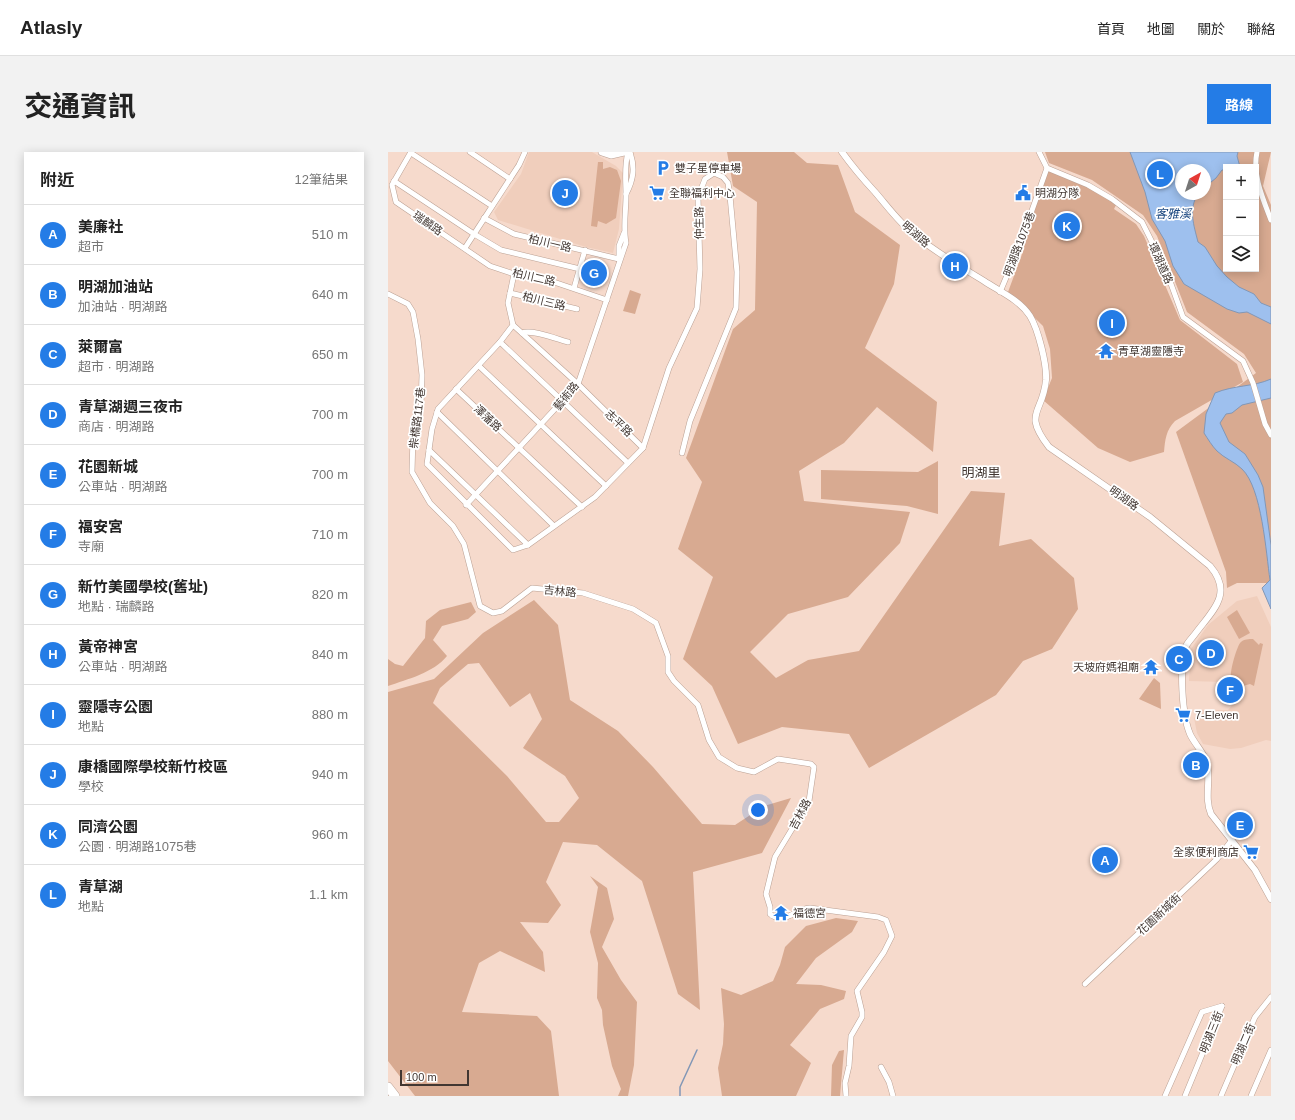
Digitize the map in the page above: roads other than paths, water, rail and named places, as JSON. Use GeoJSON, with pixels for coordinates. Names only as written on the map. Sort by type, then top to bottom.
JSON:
{"type":"FeatureCollection","features":[{"type":"Feature","properties":{"kind":"highway"},"geometry":{"type":"LineString","coordinates":[[388,1087],[395,1096]]}},
{"type":"Feature","properties":{"kind":"main road"},"geometry":{"type":"LineString","coordinates":[[602,152],[611,155],[624,152]]}},
{"type":"Feature","properties":{"kind":"street"},"geometry":{"type":"LineString","coordinates":[[394,181],[411,152],[492,206]]}},
{"type":"Feature","properties":{"kind":"street"},"geometry":{"type":"LineString","coordinates":[[470,152],[510,179]]}},
{"type":"Feature","properties":{"kind":"street"},"geometry":{"type":"LineString","coordinates":[[465,248],[510,179],[525,152]]}},
{"type":"Feature","properties":{"kind":"street","name":"藝術路"},"geometry":{"type":"LineString","coordinates":[[626,194],[632,182],[634,164],[629,152]]}},
{"type":"Feature","properties":{"kind":"street","name":"藝術路"},"geometry":{"type":"LineString","coordinates":[[466,505],[578,384],[619,259],[618,251],[624,234],[626,194],[625,163],[629,152]]}},
{"type":"Feature","properties":{"kind":"street","name":"明湖路"},"geometry":{"type":"LineString","coordinates":[[842,152],[866,182],[915,236],[1000,292],[1012,298],[1029,315],[1036,329],[1046,380],[1036,409],[1035,422],[1038,434],[1049,447],[1150,517],[1210,566],[1217,575],[1221,585],[1221,594],[1218,602],[1186,646],[1183,666],[1184,708],[1190,733],[1207,762],[1208,807],[1211,814],[1263,881],[1271,899]]}},
{"type":"Feature","properties":{"kind":"street"},"geometry":{"type":"LineString","coordinates":[[1039,152],[1047,168]]}},
{"type":"Feature","properties":{"kind":"street","name":"明湖路1075巷"},"geometry":{"type":"LineString","coordinates":[[1000,292],[1019,247],[1047,168]]}},
{"type":"Feature","properties":{"kind":"street","name":"環湖道路"},"geometry":{"type":"LineString","coordinates":[[1047,168],[1088,185],[1112,199],[1142,222],[1166,270],[1183,317],[1243,361],[1253,383],[1259,408],[1265,424],[1271,435]]}},
{"type":"Feature","properties":{"kind":"street","name":"仲生路"},"geometry":{"type":"LineString","coordinates":[[643,448],[670,368],[697,308],[700,269],[698,197],[705,179],[714,173],[723,177],[728,183],[737,272],[736,308],[690,421],[682,454]]}},
{"type":"Feature","properties":{"kind":"street","name":"瑞麟路"},"geometry":{"type":"LineString","coordinates":[[465,248],[396,202],[392,185],[394,181],[501,250],[580,269]]}},
{"type":"Feature","properties":{"kind":"street"},"geometry":{"type":"LineString","coordinates":[[1259,184],[1261,195],[1271,220]]}},
{"type":"Feature","properties":{"kind":"street","name":"柏川一路"},"geometry":{"type":"LineString","coordinates":[[484,218],[514,234],[619,259]]}},
{"type":"Feature","properties":{"kind":"street","name":"柏川二路"},"geometry":{"type":"LineString","coordinates":[[465,248],[490,266],[514,274],[539,277],[606,300]]}},
{"type":"Feature","properties":{"kind":"street"},"geometry":{"type":"LineString","coordinates":[[574,288],[585,250]]}},
{"type":"Feature","properties":{"kind":"street","name":"柏川三路"},"geometry":{"type":"LineString","coordinates":[[512,325],[508,303],[514,274]]}},
{"type":"Feature","properties":{"kind":"street","name":"柏川三路"},"geometry":{"type":"LineString","coordinates":[[510,293],[577,309]]}},
{"type":"Feature","properties":{"kind":"street","name":"柴橋路117巷"},"geometry":{"type":"LineString","coordinates":[[388,294],[408,304],[413,312],[418,339],[422,375],[421,406],[413,436],[412,472],[430,503],[460,535],[464,544],[480,606],[483,608]]}},
{"type":"Feature","properties":{"kind":"street"},"geometry":{"type":"LineString","coordinates":[[578,384],[512,325],[500,342],[456,389],[437,412],[427,464],[466,505],[513,550],[528,544],[582,507],[606,486],[643,448]]}},
{"type":"Feature","properties":{"kind":"street"},"geometry":{"type":"LineString","coordinates":[[522,333],[538,333],[568,342]]}},
{"type":"Feature","properties":{"kind":"street"},"geometry":{"type":"LineString","coordinates":[[500,342],[562,401]]}},
{"type":"Feature","properties":{"kind":"street"},"geometry":{"type":"LineString","coordinates":[[479,366],[606,486]]}},
{"type":"Feature","properties":{"kind":"street","name":"志平路"},"geometry":{"type":"LineString","coordinates":[[578,384],[643,448]]}},
{"type":"Feature","properties":{"kind":"street","name":"澤藩路"},"geometry":{"type":"LineString","coordinates":[[456,389],[519,448]]}},
{"type":"Feature","properties":{"kind":"street","name":"志平路"},"geometry":{"type":"LineString","coordinates":[[562,401],[628,463]]}},
{"type":"Feature","properties":{"kind":"street"},"geometry":{"type":"LineString","coordinates":[[437,412],[554,526]]}},
{"type":"Feature","properties":{"kind":"street"},"geometry":{"type":"LineString","coordinates":[[519,448],[582,507]]}},
{"type":"Feature","properties":{"kind":"street"},"geometry":{"type":"LineString","coordinates":[[429,450],[528,544]]}},
{"type":"Feature","properties":{"kind":"street","name":"吉林路"},"geometry":{"type":"LineString","coordinates":[[483,608],[493,613],[502,611],[532,588],[582,593],[633,609],[656,623],[668,656],[668,672],[674,682],[698,705],[709,740],[719,757],[736,768],[754,772],[778,759],[811,764],[814,767],[809,801],[775,857],[766,894],[770,907],[770,914],[775,918],[782,919],[803,908],[810,908],[878,917],[886,920],[892,936],[884,952],[857,991],[862,1017],[851,1036],[849,1066],[845,1083],[846,1096]]}},
{"type":"Feature","properties":{"kind":"street","name":"花園新城街"},"geometry":{"type":"LineString","coordinates":[[1085,984],[1217,859],[1231,841]]}},
{"type":"Feature","properties":{"kind":"street","name":"明湖二街"},"geometry":{"type":"LineString","coordinates":[[1221,1096],[1255,1017],[1271,996]]}},
{"type":"Feature","properties":{"kind":"street","name":"明湖三街"},"geometry":{"type":"LineString","coordinates":[[1165,1096],[1202,1012],[1222,1006],[1185,1096]]}},
{"type":"Feature","properties":{"kind":"street"},"geometry":{"type":"LineString","coordinates":[[1251,1096],[1271,1050]]}},
{"type":"Feature","properties":{"kind":"street"},"geometry":{"type":"LineString","coordinates":[[881,1067],[890,1082],[893,1096]]}},
{"type":"Feature","properties":{"kind":"water","name":"客雅溪"},"geometry":{"type":"Polygon","coordinates":[[[1130,152],[1238,152],[1237,156],[1239,164],[1223,164],[1223,170],[1211,182],[1211,164],[1175,164],[1175,200],[1195,200],[1193,206],[1193,218],[1198,242],[1205,247],[1217,266],[1227,277],[1239,287],[1254,294],[1261,303],[1271,307],[1271,324],[1247,312],[1239,313],[1227,309],[1184,284],[1173,266],[1165,241],[1152,219],[1145,192],[1130,152]]]}},
{"type":"Feature","properties":{"kind":"water"},"geometry":{"type":"Polygon","coordinates":[[[1271,379],[1271,398],[1242,405],[1232,413],[1226,414],[1220,423],[1229,442],[1245,454],[1258,475],[1263,487],[1271,545],[1271,609],[1262,588],[1270,580],[1265,538],[1259,505],[1254,491],[1249,478],[1242,469],[1217,451],[1204,433],[1206,414],[1215,393],[1222,390],[1264,382],[1271,379]]]}},
{"type":"Feature","properties":{"kind":"waterway"},"geometry":{"type":"LineString","coordinates":[[680,1096],[680,1087],[697,1050]]}},
{"type":"Feature","properties":{"kind":"place","name":"雙子星停車場"},"geometry":{"type":"Point","coordinates":[663,168]}},
{"type":"Feature","properties":{"kind":"place","name":"青草湖"},"geometry":{"type":"Point","coordinates":[1160,174]}},
{"type":"Feature","properties":{"kind":"place","name":"康橋國際學校新竹校區"},"geometry":{"type":"Point","coordinates":[565,193]}},
{"type":"Feature","properties":{"kind":"place","name":"全聯福利中心"},"geometry":{"type":"Point","coordinates":[657,193]}},
{"type":"Feature","properties":{"kind":"place","name":"明湖分隊"},"geometry":{"type":"Point","coordinates":[1023,193]}},
{"type":"Feature","properties":{"kind":"place","name":"同濟公園"},"geometry":{"type":"Point","coordinates":[1067,226]}},
{"type":"Feature","properties":{"kind":"place","name":"黃帝神宮"},"geometry":{"type":"Point","coordinates":[955,266]}},
{"type":"Feature","properties":{"kind":"place","name":"新竹美國學校(舊址)"},"geometry":{"type":"Point","coordinates":[594,273]}},
{"type":"Feature","properties":{"kind":"place","name":"靈隱寺公園"},"geometry":{"type":"Point","coordinates":[1112,323]}},
{"type":"Feature","properties":{"kind":"place","name":"青草湖靈隱寺"},"geometry":{"type":"Point","coordinates":[1106,351]}},
{"type":"Feature","properties":{"kind":"place","name":"青草湖週三夜市"},"geometry":{"type":"Point","coordinates":[1211,653]}},
{"type":"Feature","properties":{"kind":"place","name":"萊爾富"},"geometry":{"type":"Point","coordinates":[1179,659]}},
{"type":"Feature","properties":{"kind":"place","name":"天坡府媽祖廟"},"geometry":{"type":"Point","coordinates":[1151,667]}},
{"type":"Feature","properties":{"kind":"place","name":"福安宮"},"geometry":{"type":"Point","coordinates":[1230,690]}},
{"type":"Feature","properties":{"kind":"place","name":"7-Eleven"},"geometry":{"type":"Point","coordinates":[1183,715]}},
{"type":"Feature","properties":{"kind":"place","name":"明湖加油站"},"geometry":{"type":"Point","coordinates":[1196,765]}},
{"type":"Feature","properties":{"kind":"place","name":"花園新城"},"geometry":{"type":"Point","coordinates":[1240,825]}},
{"type":"Feature","properties":{"kind":"place","name":"全家便利商店"},"geometry":{"type":"Point","coordinates":[1251,852]}},
{"type":"Feature","properties":{"kind":"place","name":"美廉社"},"geometry":{"type":"Point","coordinates":[1105,860]}},
{"type":"Feature","properties":{"kind":"place","name":"福德宮"},"geometry":{"type":"Point","coordinates":[781,913]}},
{"type":"Feature","properties":{"kind":"district","name":"明湖里"},"geometry":{"type":"Point","coordinates":[981,472]}}]}
